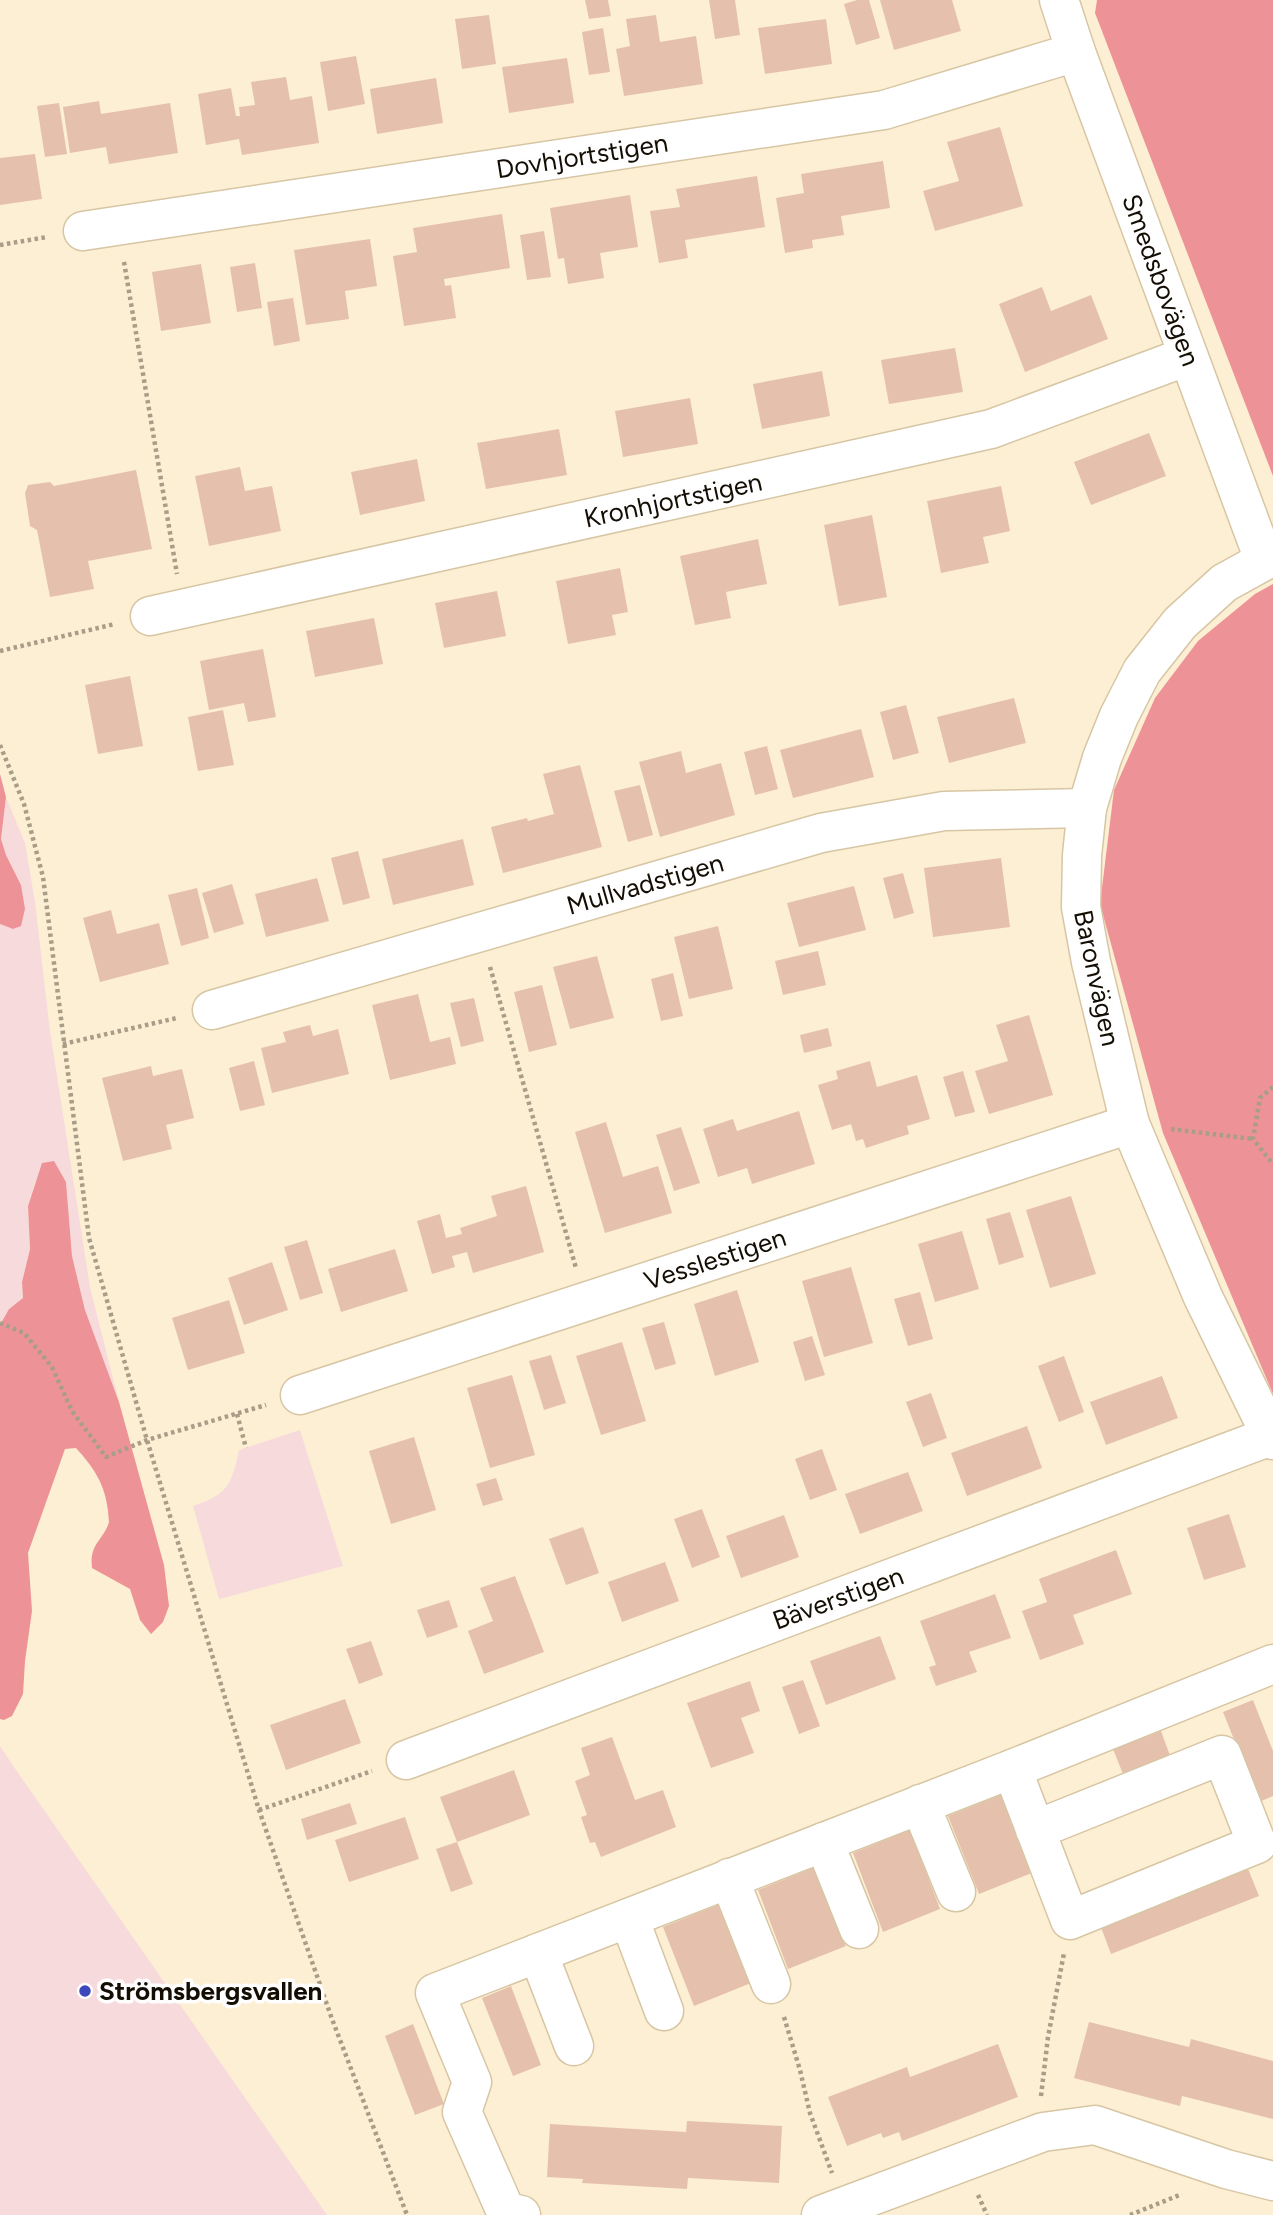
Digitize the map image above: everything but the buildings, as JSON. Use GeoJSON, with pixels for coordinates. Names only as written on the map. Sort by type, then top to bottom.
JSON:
{"type":"FeatureCollection","features":[{"type":"Feature","properties":{"kind":"street","name":"Smedsbovägen"},"geometry":{"type":"LineString","coordinates":[[1059,0],[1188,356],[1269,558]]}},
{"type":"Feature","properties":{"kind":"street","name":"Dovhjortstigen"},"geometry":{"type":"LineString","coordinates":[[100,229],[884,110],[1076,52]]}},
{"type":"Feature","properties":{"kind":"street","name":"Kronhjortstigen"},"geometry":{"type":"LineString","coordinates":[[167,612],[991,429],[1188,356]]}},
{"type":"Feature","properties":{"kind":"street","name":"Baronvägen"},"geometry":{"type":"LineString","coordinates":[[1269,558],[1224,583],[1180,623],[1142,671],[1119,716],[1087,808],[1082,855],[1081,907],[1091,962],[1130,1124],[1203,1297],[1272,1438]]}},
{"type":"Feature","properties":{"kind":"street","name":"Mullvadstigen"},"geometry":{"type":"LineString","coordinates":[[212,1010],[821,833],[944,811],[1087,808]]}},
{"type":"Feature","properties":{"kind":"street","name":"Vesslestigen"},"geometry":{"type":"LineString","coordinates":[[300,1395],[1130,1124]]}},
{"type":"Feature","properties":{"kind":"street","name":"Bäverstigen"},"geometry":{"type":"LineString","coordinates":[[406,1760],[1272,1438]]}},
{"type":"Feature","properties":{"kind":"street"},"geometry":{"type":"LineString","coordinates":[[521,2215],[506,2213],[462,2112],[472,2082],[435,1993],[1012,1769],[1273,1664]]}},
{"type":"Feature","properties":{"kind":"street"},"geometry":{"type":"LineString","coordinates":[[1012,1769],[1035,1830],[1070,1920],[1257,1844],[1222,1755],[1035,1830]]}},
{"type":"Feature","properties":{"kind":"street"},"geometry":{"type":"LineString","coordinates":[[920,1804],[956,1892]]}},
{"type":"Feature","properties":{"kind":"street"},"geometry":{"type":"LineString","coordinates":[[824,1842],[859,1929]]}},
{"type":"Feature","properties":{"kind":"street"},"geometry":{"type":"LineString","coordinates":[[729,1878],[771,1984]]}},
{"type":"Feature","properties":{"kind":"street"},"geometry":{"type":"LineString","coordinates":[[629,1918],[664,2011]]}},
{"type":"Feature","properties":{"kind":"street"},"geometry":{"type":"LineString","coordinates":[[538,1954],[574,2046]]}},
{"type":"Feature","properties":{"kind":"street"},"geometry":{"type":"LineString","coordinates":[[832,2211],[1043,2132],[1095,2124],[1226,2169],[1273,2181]]}},
{"type":"Feature","properties":{"kind":"path"},"geometry":{"type":"LineString","coordinates":[[0,245],[100,229],[167,612],[0,651]]}},
{"type":"Feature","properties":{"kind":"path"},"geometry":{"type":"LineString","coordinates":[[0,745],[24,804],[44,877],[89,1238],[259,1810],[332,2019],[407,2215]]}},
{"type":"Feature","properties":{"kind":"path"},"geometry":{"type":"LineString","coordinates":[[480,933],[586,1301]]}},
{"type":"Feature","properties":{"kind":"path"},"geometry":{"type":"LineString","coordinates":[[63,1044],[212,1010]]}},
{"type":"Feature","properties":{"kind":"path"},"geometry":{"type":"LineString","coordinates":[[1273,1087],[1260,1098],[1254,1139],[1273,1164]]}},
{"type":"Feature","properties":{"kind":"path"},"geometry":{"type":"LineString","coordinates":[[1130,1124],[1254,1139]]}},
{"type":"Feature","properties":{"kind":"path"},"geometry":{"type":"LineString","coordinates":[[0,1323],[24,1334],[52,1367],[72,1411],[106,1457],[147,1440],[300,1395]]}},
{"type":"Feature","properties":{"kind":"path"},"geometry":{"type":"LineString","coordinates":[[237,1414],[246,1448]]}},
{"type":"Feature","properties":{"kind":"path"},"geometry":{"type":"LineString","coordinates":[[259,1810],[406,1760]]}},
{"type":"Feature","properties":{"kind":"path"},"geometry":{"type":"LineString","coordinates":[[1043,2132],[1041,2100],[1048,2037],[1070,1920]]}},
{"type":"Feature","properties":{"kind":"path"},"geometry":{"type":"LineString","coordinates":[[771,1984],[800,2070],[832,2211]]}},
{"type":"Feature","properties":{"kind":"shaded area"},"geometry":{"type":"Polygon","coordinates":[[[1097,0],[1273,0],[1273,476],[1095,13],[1097,0]]]}},
{"type":"Feature","properties":{"kind":"shaded area"},"geometry":{"type":"Polygon","coordinates":[[[1273,584],[1273,1394],[1163,1133],[1100,904],[1114,790],[1155,698],[1198,641],[1255,594],[1273,584]]]}},
{"type":"Feature","properties":{"kind":"shaded area"},"geometry":{"type":"Polygon","coordinates":[[[0,774],[6,797],[1,839],[21,885],[25,909],[21,926],[13,929],[0,924],[0,774]]]}},
{"type":"Feature","properties":{"kind":"shaded area"},"geometry":{"type":"Polygon","coordinates":[[[6,797],[25,843],[35,902],[50,1031],[90,1287],[119,1402],[85,1310],[72,1256],[66,1182],[35,1182],[28,1206],[30,1249],[22,1281],[23,1298],[9,1309],[0,1325],[0,924],[13,929],[21,885],[1,839],[6,797]]]}},
{"type":"Feature","properties":{"kind":"shaded area"},"geometry":{"type":"Polygon","coordinates":[[[54,1161],[66,1182],[72,1256],[85,1310],[119,1402],[164,1565],[169,1606],[163,1622],[151,1634],[140,1620],[130,1589],[92,1568],[95,1547],[109,1522],[107,1501],[98,1477],[88,1462],[76,1448],[65,1449],[28,1553],[32,1611],[23,1694],[12,1716],[4,1720],[0,1719],[0,1325],[9,1309],[23,1298],[22,1282],[30,1249],[28,1206],[42,1163],[54,1161]]]}},
{"type":"Feature","properties":{"kind":"shaded area"},"geometry":{"type":"Polygon","coordinates":[[[300,1430],[343,1566],[219,1599],[193,1506],[214,1497],[226,1487],[239,1450],[300,1430]]]}},
{"type":"Feature","properties":{"kind":"shaded area","name":"Strömsbergsvallen"},"geometry":{"type":"Polygon","coordinates":[[[0,1746],[14,1767],[327,2215],[0,2215],[0,1746]]]}},
{"type":"Feature","properties":{"kind":"place","name":"Strömsbergsvallen"},"geometry":{"type":"Point","coordinates":[85,1991]}}]}
